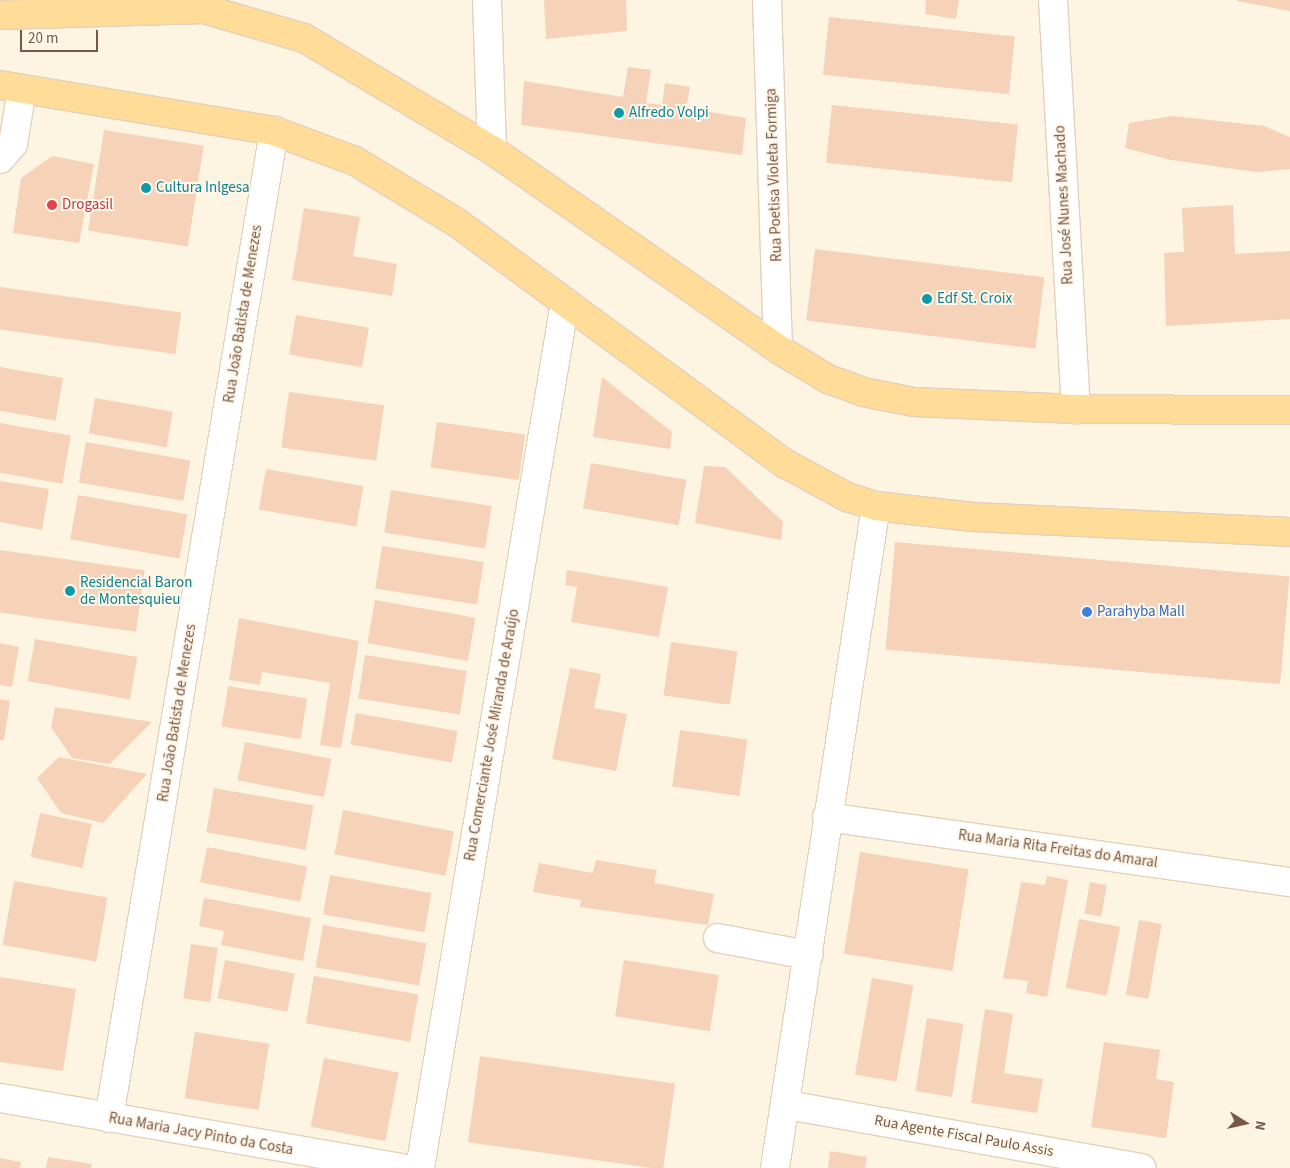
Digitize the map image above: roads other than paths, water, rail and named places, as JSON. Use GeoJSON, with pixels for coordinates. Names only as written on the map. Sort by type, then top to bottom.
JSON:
{"type":"FeatureCollection","features":[{"type":"Feature","properties":{"kind":"main road"},"geometry":{"type":"LineString","coordinates":[[0,15],[203,5],[278,28],[329,49],[492,150],[778,349],[828,379],[897,399],[1076,409],[1290,410]]}},
{"type":"Feature","properties":{"kind":"main road"},"geometry":{"type":"LineString","coordinates":[[11,87],[274,131],[355,161],[401,187],[565,302],[816,484],[876,506],[1086,525],[1290,532]]}},
{"type":"Feature","properties":{"kind":"street"},"geometry":{"type":"LineString","coordinates":[[487,0],[492,150]]}},
{"type":"Feature","properties":{"kind":"street","name":"Rua Poetisa Violeta Formiga"},"geometry":{"type":"LineString","coordinates":[[767,0],[778,349]]}},
{"type":"Feature","properties":{"kind":"street","name":"Rua José Nunes Machado"},"geometry":{"type":"LineString","coordinates":[[1053,0],[1076,409]]}},
{"type":"Feature","properties":{"kind":"street"},"geometry":{"type":"LineString","coordinates":[[0,159],[13,144],[11,87]]}},
{"type":"Feature","properties":{"kind":"street","name":"Rua João Batista de Menezes"},"geometry":{"type":"LineString","coordinates":[[110,1118],[274,131]]}},
{"type":"Feature","properties":{"kind":"street","name":"Rua Comerciante José Miranda de Araújo"},"geometry":{"type":"LineString","coordinates":[[420,1168],[565,302]]}},
{"type":"Feature","properties":{"kind":"street"},"geometry":{"type":"LineString","coordinates":[[775,1168],[787,1105],[827,817],[876,506]]}},
{"type":"Feature","properties":{"kind":"street","name":"Rua Maria Rita Freitas do Amaral"},"geometry":{"type":"LineString","coordinates":[[827,817],[1290,882]]}},
{"type":"Feature","properties":{"kind":"street"},"geometry":{"type":"LineString","coordinates":[[718,938],[808,955]]}},
{"type":"Feature","properties":{"kind":"street","name":"Rua Maria Jacy Pinto da Costa"},"geometry":{"type":"LineString","coordinates":[[0,1098],[402,1168]]}},
{"type":"Feature","properties":{"kind":"street","name":"Rua Agente Fiscal Paulo Assis"},"geometry":{"type":"LineString","coordinates":[[787,1105],[1141,1168]]}},
{"type":"Feature","properties":{"kind":"place","name":"Alfredo Volpi"},"geometry":{"type":"Point","coordinates":[619,113]}},
{"type":"Feature","properties":{"kind":"place","name":"Cultura Inlgesa"},"geometry":{"type":"Point","coordinates":[146,188]}},
{"type":"Feature","properties":{"kind":"place","name":"Drogasil"},"geometry":{"type":"Point","coordinates":[52,205]}},
{"type":"Feature","properties":{"kind":"place","name":"Edf St. Croix"},"geometry":{"type":"Point","coordinates":[927,299]}},
{"type":"Feature","properties":{"kind":"place","name":"Residencial Baron de Montesquieu"},"geometry":{"type":"Point","coordinates":[70,591]}},
{"type":"Feature","properties":{"kind":"place","name":"Parahyba Mall"},"geometry":{"type":"Point","coordinates":[1087,612]}}]}
